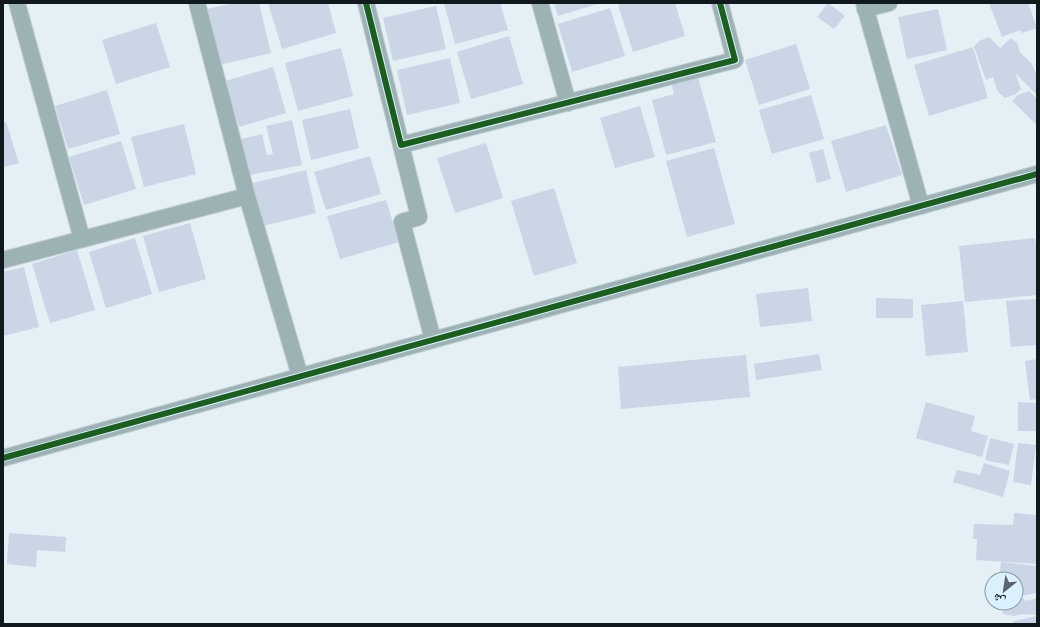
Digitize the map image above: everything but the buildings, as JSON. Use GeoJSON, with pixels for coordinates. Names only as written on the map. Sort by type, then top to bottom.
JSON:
{"type":"FeatureCollection","features":[{"type":"Feature","properties":{"kind":"street"},"geometry":{"type":"LineString","coordinates":[[17,3],[82,239]]}},
{"type":"Feature","properties":{"kind":"street"},"geometry":{"type":"LineString","coordinates":[[197,3],[248,196],[300,376]]}},
{"type":"Feature","properties":{"kind":"street"},"geometry":{"type":"LineString","coordinates":[[366,3],[419,217],[402,222],[433,340]]}},
{"type":"Feature","properties":{"kind":"street"},"geometry":{"type":"LineString","coordinates":[[540,3],[568,103]]}},
{"type":"Feature","properties":{"kind":"street"},"geometry":{"type":"LineString","coordinates":[[401,145],[735,60],[720,3]]}},
{"type":"Feature","properties":{"kind":"street"},"geometry":{"type":"LineString","coordinates":[[889,3],[865,6],[921,206]]}},
{"type":"Feature","properties":{"kind":"street"},"geometry":{"type":"LineString","coordinates":[[3,458],[1037,174]]}},
{"type":"Feature","properties":{"kind":"street"},"geometry":{"type":"LineString","coordinates":[[3,260],[248,196]]}},
{"type":"Feature","properties":{"kind":"cycle path"},"geometry":{"type":"LineString","coordinates":[[366,3],[401,145],[735,60],[720,3]]}},
{"type":"Feature","properties":{"kind":"cycle path"},"geometry":{"type":"LineString","coordinates":[[3,458],[1037,174]]}}]}
